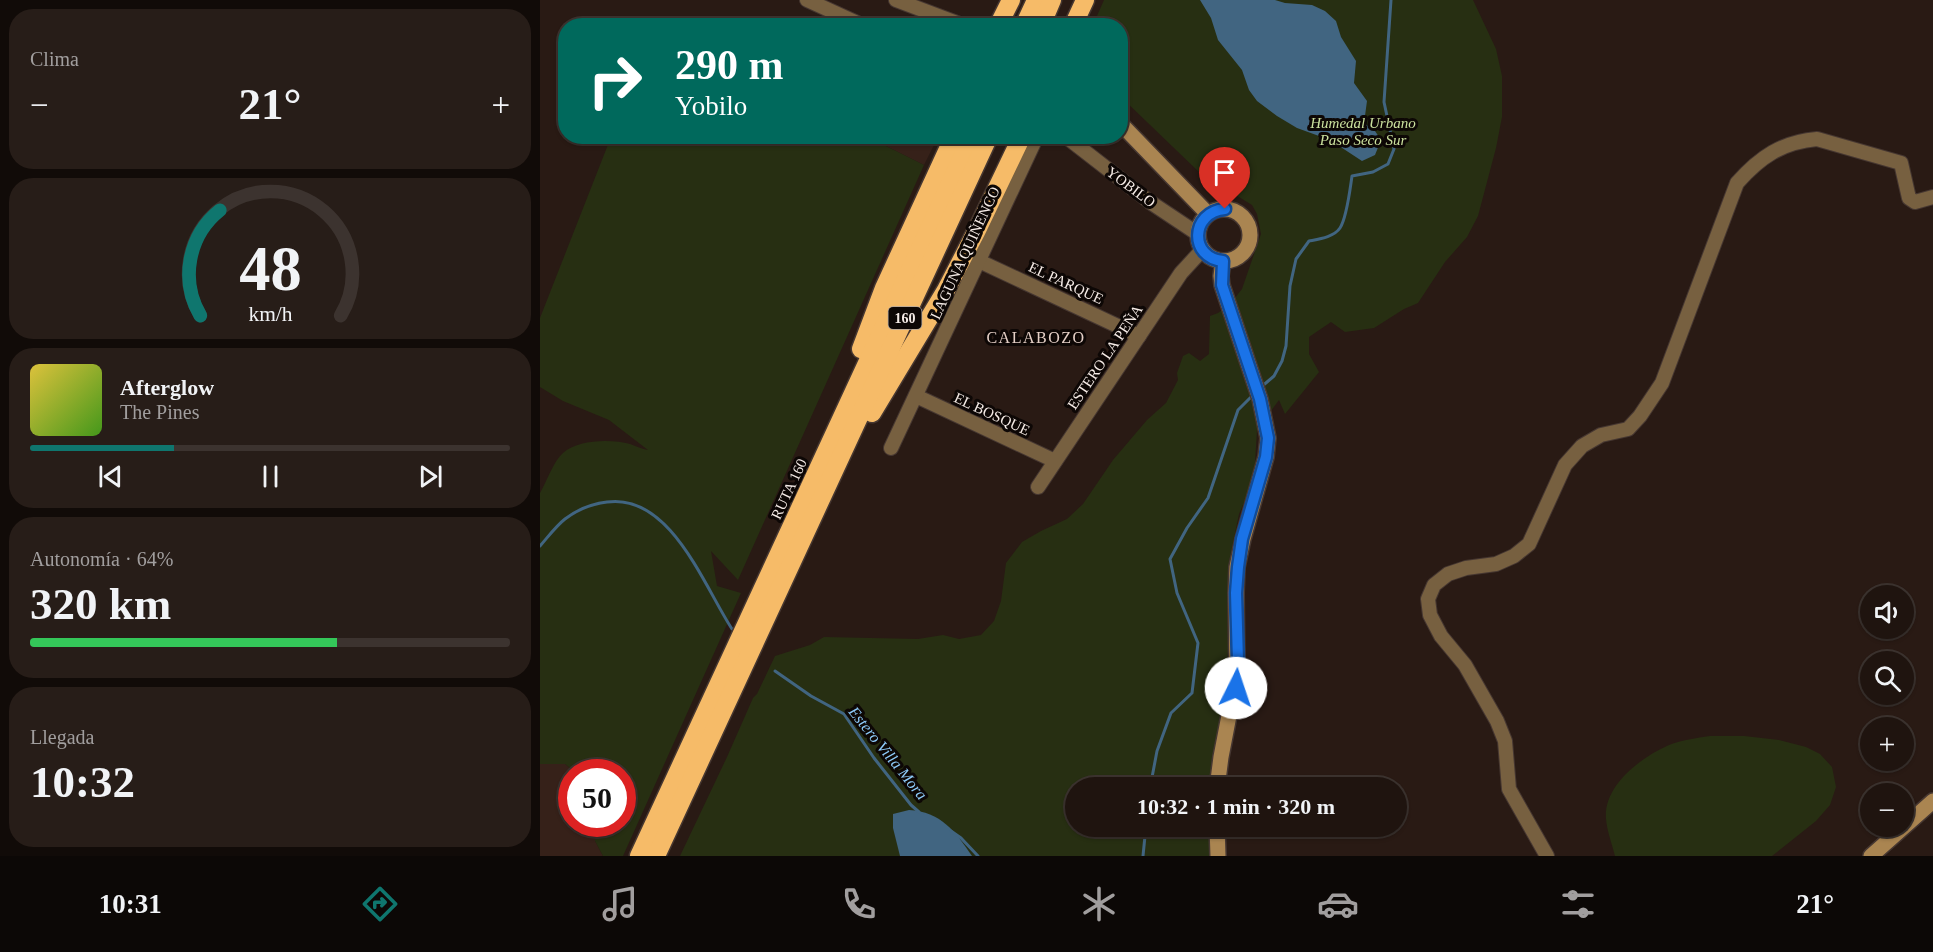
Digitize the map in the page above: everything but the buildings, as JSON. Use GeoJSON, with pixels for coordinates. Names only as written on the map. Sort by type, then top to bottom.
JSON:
{"type":"FeatureCollection","features":[{"type":"Feature","properties":{"kind":"highway"},"geometry":{"type":"LineString","coordinates":[[1002,18],[1011,0]]}},
{"type":"Feature","properties":{"kind":"highway"},"geometry":{"type":"LineString","coordinates":[[1028,18],[1036,0]]}},
{"type":"Feature","properties":{"kind":"highway"},"geometry":{"type":"LineString","coordinates":[[1044,18],[1052,0]]}},
{"type":"Feature","properties":{"kind":"highway"},"geometry":{"type":"LineString","coordinates":[[1077,18],[1085,0]]}},
{"type":"Feature","properties":{"kind":"highway"},"geometry":{"type":"LineString","coordinates":[[826,450],[884,288],[950,144]]}},
{"type":"Feature","properties":{"kind":"highway","name":"RUTA 160"},"geometry":{"type":"LineString","coordinates":[[639,856],[968,144]]}},
{"type":"Feature","properties":{"kind":"highway","name":"160"},"geometry":{"type":"LineString","coordinates":[[656,856],[985,144]]}},
{"type":"Feature","properties":{"kind":"highway"},"geometry":{"type":"LineString","coordinates":[[820,500],[946,290],[1018,144]]}},
{"type":"Feature","properties":{"kind":"main road"},"geometry":{"type":"LineString","coordinates":[[1128,131],[1208,214]]}},
{"type":"Feature","properties":{"kind":"main road"},"geometry":{"type":"LineString","coordinates":[[1219,209],[1231,210],[1241,215],[1248,224],[1251,236],[1248,248],[1235,259],[1223,261],[1209,256],[1203,249],[1198,234],[1201,223],[1208,214],[1219,209]]}},
{"type":"Feature","properties":{"kind":"main road"},"geometry":{"type":"LineString","coordinates":[[1218,777],[1238,674],[1236,593],[1242,539],[1267,450],[1267,430],[1260,399],[1222,285],[1223,261]]}},
{"type":"Feature","properties":{"kind":"main road"},"geometry":{"type":"LineString","coordinates":[[1871,856],[1933,801]]}},
{"type":"Feature","properties":{"kind":"main road"},"geometry":{"type":"LineString","coordinates":[[1217,837],[1218,856]]}},
{"type":"Feature","properties":{"kind":"street"},"geometry":{"type":"LineString","coordinates":[[807,0],[846,18]]}},
{"type":"Feature","properties":{"kind":"street"},"geometry":{"type":"LineString","coordinates":[[896,0],[944,18]]}},
{"type":"Feature","properties":{"kind":"street"},"geometry":{"type":"LineString","coordinates":[[1547,856],[1509,789],[1505,741],[1497,721],[1465,665],[1442,636],[1430,615],[1428,599],[1434,585],[1448,574],[1466,568],[1496,564],[1514,556],[1529,544],[1565,465],[1582,446],[1601,435],[1628,429],[1640,416],[1662,382],[1737,183],[1761,158],[1778,149],[1817,139],[1900,163],[1909,198],[1915,202],[1933,197]]}},
{"type":"Feature","properties":{"kind":"street","name":"LAGUNA QUIÑENCO"},"geometry":{"type":"LineString","coordinates":[[891,448],[1033,144]]}},
{"type":"Feature","properties":{"kind":"street","name":"YOBILO"},"geometry":{"type":"LineString","coordinates":[[1075,144],[1150,202],[1198,234]]}},
{"type":"Feature","properties":{"kind":"street","name":"ESTERO LA PEÑA"},"geometry":{"type":"LineString","coordinates":[[1038,487],[1181,273],[1203,249]]}},
{"type":"Feature","properties":{"kind":"street","name":"EL PARQUE"},"geometry":{"type":"LineString","coordinates":[[979,261],[1138,336]]}},
{"type":"Feature","properties":{"kind":"street","name":"EL BOSQUE"},"geometry":{"type":"LineString","coordinates":[[916,396],[1055,461]]}},
{"type":"Feature","properties":{"kind":"shaded area"},"geometry":{"type":"Polygon","coordinates":[[[882,144],[934,144],[924,165],[882,144]]]}},
{"type":"Feature","properties":{"kind":"shaded area"},"geometry":{"type":"Polygon","coordinates":[[[540,764],[558,764],[558,837],[595,837],[603,856],[540,856],[540,764]]]}},
{"type":"Feature","properties":{"kind":"green space","name":"Humedal Urbano Paso Seco Sur"},"geometry":{"type":"Polygon","coordinates":[[[1104,0],[1473,0],[1496,49],[1502,76],[1502,117],[1496,148],[1478,216],[1467,237],[1445,262],[1418,303],[1374,328],[1345,332],[1331,322],[1309,337],[1309,354],[1319,372],[1285,414],[1279,400],[1257,430],[1254,480],[1239,514],[1229,562],[1224,728],[1213,777],[1065,777],[1065,837],[1209,837],[1210,856],[680,856],[753,698],[775,656],[810,645],[824,637],[918,639],[943,635],[959,639],[981,635],[994,621],[1001,601],[1006,563],[1022,542],[1067,519],[1083,504],[1113,460],[1147,420],[1166,403],[1178,380],[1177,373],[1183,356],[1189,353],[1200,361],[1209,354],[1210,316],[1231,303],[1242,289],[1261,234],[1257,214],[1252,205],[1200,173],[1128,104],[1128,18],[1096,18],[1104,0]]]}},
{"type":"Feature","properties":{"kind":"green space"},"geometry":{"type":"Polygon","coordinates":[[[608,144],[882,144],[924,165],[738,580],[711,551],[717,586],[741,593],[636,827],[636,759],[558,759],[558,764],[540,764],[540,493],[553,466],[569,448],[595,441],[614,441],[648,450],[609,420],[563,401],[540,387],[540,318],[608,144]]]}},
{"type":"Feature","properties":{"kind":"green space"},"geometry":{"type":"Polygon","coordinates":[[[1710,736],[1744,736],[1779,740],[1806,747],[1820,754],[1832,767],[1836,787],[1830,805],[1816,821],[1772,856],[1615,856],[1606,819],[1607,807],[1617,784],[1636,765],[1658,750],[1679,742],[1710,736]]]}},
{"type":"Feature","properties":{"kind":"green space"},"geometry":{"type":"Polygon","coordinates":[[[595,837],[632,837],[623,856],[603,856],[595,837]]]}},
{"type":"Feature","properties":{"kind":"water"},"geometry":{"type":"Polygon","coordinates":[[[1200,0],[1275,0],[1312,5],[1325,11],[1336,21],[1341,37],[1356,61],[1354,83],[1367,101],[1364,123],[1375,131],[1381,140],[1375,155],[1362,161],[1330,140],[1297,128],[1257,101],[1249,90],[1242,70],[1218,40],[1211,18],[1200,0]]]}},
{"type":"Feature","properties":{"kind":"water"},"geometry":{"type":"Polygon","coordinates":[[[909,810],[930,815],[946,824],[972,856],[900,856],[893,828],[893,814],[909,810]]]}},
{"type":"Feature","properties":{"kind":"waterway"},"geometry":{"type":"LineString","coordinates":[[1260,388],[1274,376],[1282,361],[1286,346],[1290,286],[1296,259],[1309,241],[1330,236],[1340,228],[1352,176],[1373,172],[1388,164],[1394,149],[1384,102],[1391,0]]}},
{"type":"Feature","properties":{"kind":"waterway"},"geometry":{"type":"LineString","coordinates":[[1152,777],[1157,751],[1171,713],[1192,693],[1198,643],[1177,593],[1170,559],[1187,528],[1208,498],[1238,410],[1253,395]]}},
{"type":"Feature","properties":{"kind":"waterway","name":"Estero Villa Mora"},"geometry":{"type":"LineString","coordinates":[[540,546],[555,528],[580,510],[607,502],[629,503],[649,512],[667,527],[683,546],[732,629]]}},
{"type":"Feature","properties":{"kind":"waterway","name":"Estero Villa Mora"},"geometry":{"type":"LineString","coordinates":[[775,671],[811,696],[844,714],[874,758],[919,812]]}},
{"type":"Feature","properties":{"kind":"waterway","name":"Estero Villa Mora"},"geometry":{"type":"LineString","coordinates":[[951,831],[978,856]]}},
{"type":"Feature","properties":{"kind":"waterway"},"geometry":{"type":"LineString","coordinates":[[1143,856],[1145,837]]}},
{"type":"Feature","properties":{"kind":"district","name":"CALABOZO"},"geometry":{"type":"Point","coordinates":[1036,337]}},
{"type":"Feature","properties":{"kind":"route"},"geometry":{"type":"LineString","coordinates":[[1225,209],[1213,211],[1204,218],[1199,228],[1198,239],[1209,256],[1223,261],[1222,285],[1260,399],[1268,438],[1266,457],[1242,539],[1238,567],[1236,688]]}}]}
